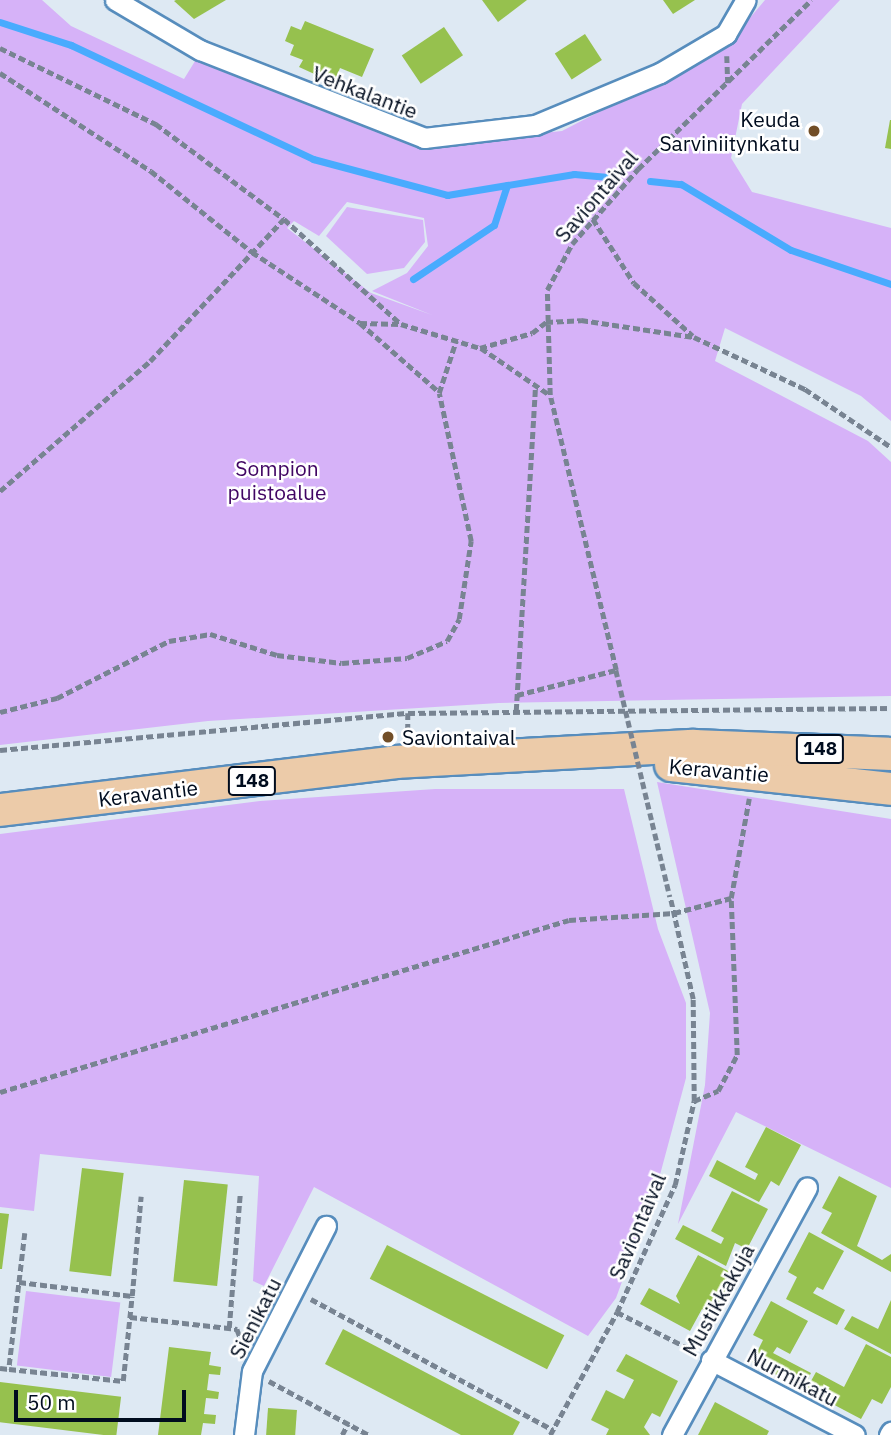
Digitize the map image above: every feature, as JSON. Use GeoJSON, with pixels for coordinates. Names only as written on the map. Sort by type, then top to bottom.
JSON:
{"type":"FeatureCollection","features":[{"type":"Feature","properties":{"kind":"main road","name":"Keravantie"},"geometry":{"type":"LineString","coordinates":[[0,810],[395,762],[505,755],[735,746],[891,754]]}},
{"type":"Feature","properties":{"kind":"main road","name":"Keravantie"},"geometry":{"type":"LineString","coordinates":[[505,755],[695,766],[891,789]]}},
{"type":"Feature","properties":{"kind":"street","name":"Vehkalantie"},"geometry":{"type":"LineString","coordinates":[[115,0],[200,50],[424,138],[535,124],[660,73],[726,34],[746,0]]}},
{"type":"Feature","properties":{"kind":"street","name":"Mustikkakuja"},"geometry":{"type":"LineString","coordinates":[[672,1435],[807,1187]]}},
{"type":"Feature","properties":{"kind":"street","name":"Sienikatu"},"geometry":{"type":"LineString","coordinates":[[244,1435],[252,1371],[326,1226]]}},
{"type":"Feature","properties":{"kind":"street","name":"Nurmikatu"},"geometry":{"type":"LineString","coordinates":[[711,1360],[855,1435]]}},
{"type":"Feature","properties":{"kind":"path","name":"Saviontaival"},"geometry":{"type":"LineString","coordinates":[[552,1432],[617,1312],[675,1185],[694,1101],[693,999],[550,395],[547,290],[561,260],[593,219],[811,0]]}},
{"type":"Feature","properties":{"kind":"path"},"geometry":{"type":"LineString","coordinates":[[0,48],[156,124],[284,219],[401,324]]}},
{"type":"Feature","properties":{"kind":"path"},"geometry":{"type":"LineString","coordinates":[[0,73],[151,171],[252,252],[360,323],[439,393]]}},
{"type":"Feature","properties":{"kind":"path"},"geometry":{"type":"LineString","coordinates":[[0,491],[150,361],[284,219]]}},
{"type":"Feature","properties":{"kind":"path"},"geometry":{"type":"LineString","coordinates":[[593,219],[634,283],[694,337]]}},
{"type":"Feature","properties":{"kind":"path"},"geometry":{"type":"LineString","coordinates":[[480,348],[532,333],[546,322],[580,320],[694,337],[805,389],[891,447]]}},
{"type":"Feature","properties":{"kind":"path"},"geometry":{"type":"LineString","coordinates":[[360,323],[401,324],[480,348],[535,388],[550,395]]}},
{"type":"Feature","properties":{"kind":"path"},"geometry":{"type":"LineString","coordinates":[[0,712],[57,698],[169,642],[210,634],[277,654],[342,663],[407,658],[447,641],[459,619],[471,541],[439,393],[456,341]]}},
{"type":"Feature","properties":{"kind":"path"},"geometry":{"type":"LineString","coordinates":[[516,711],[535,388]]}},
{"type":"Feature","properties":{"kind":"path"},"geometry":{"type":"LineString","coordinates":[[517,695],[616,670]]}},
{"type":"Feature","properties":{"kind":"path"},"geometry":{"type":"LineString","coordinates":[[0,750],[408,713],[891,708]]}},
{"type":"Feature","properties":{"kind":"path"},"geometry":{"type":"LineString","coordinates":[[399,737],[409,736],[408,713]]}},
{"type":"Feature","properties":{"kind":"path"},"geometry":{"type":"LineString","coordinates":[[694,1101],[718,1091],[737,1055],[731,898],[750,792],[760,794]]}},
{"type":"Feature","properties":{"kind":"path"},"geometry":{"type":"LineString","coordinates":[[0,1092],[569,920],[674,913],[731,898]]}},
{"type":"Feature","properties":{"kind":"path"},"geometry":{"type":"LineString","coordinates":[[229,1328],[240,1194]]}},
{"type":"Feature","properties":{"kind":"path"},"geometry":{"type":"LineString","coordinates":[[0,1368],[122,1381],[141,1196]]}},
{"type":"Feature","properties":{"kind":"path"},"geometry":{"type":"LineString","coordinates":[[9,1369],[25,1233]]}},
{"type":"Feature","properties":{"kind":"path"},"geometry":{"type":"LineString","coordinates":[[19,1282],[132,1296]]}},
{"type":"Feature","properties":{"kind":"path"},"geometry":{"type":"LineString","coordinates":[[295,1290],[552,1432]]}},
{"type":"Feature","properties":{"kind":"path"},"geometry":{"type":"LineString","coordinates":[[617,1312],[711,1360]]}},
{"type":"Feature","properties":{"kind":"path"},"geometry":{"type":"LineString","coordinates":[[342,1435],[348,1423]]}},
{"type":"Feature","properties":{"kind":"green space","name":"Sompion puistoalue"},"geometry":{"type":"Polygon","coordinates":[[[0,0],[42,0],[71,26],[184,79],[200,53],[424,146],[562,131],[726,46],[765,0],[840,0],[742,104],[731,158],[752,192],[891,228],[891,421],[861,396],[725,328],[715,361],[868,441],[891,462],[891,696],[499,703],[208,721],[0,745],[0,0]],[[347,202],[319,236],[294,221],[287,228],[371,293],[432,315],[372,291],[407,273],[428,246],[424,218],[347,202]]]}},
{"type":"Feature","properties":{"kind":"green space"},"geometry":{"type":"Polygon","coordinates":[[[347,207],[423,220],[425,242],[404,268],[367,274],[326,236],[347,207]]]}},
{"type":"Feature","properties":{"kind":"green space"},"geometry":{"type":"Polygon","coordinates":[[[657,782],[891,819],[891,1188],[736,1112],[678,1224],[705,1085],[710,1013],[657,782]]]}},
{"type":"Feature","properties":{"kind":"green space"},"geometry":{"type":"Polygon","coordinates":[[[435,789],[624,789],[658,929],[686,1003],[686,1078],[657,1186],[616,1298],[588,1336],[314,1187],[264,1286],[253,1281],[259,1176],[40,1154],[34,1211],[0,1207],[0,834],[260,801],[435,789]]]}},
{"type":"Feature","properties":{"kind":"green space"},"geometry":{"type":"Polygon","coordinates":[[[26,1291],[120,1303],[111,1377],[17,1365],[26,1291]]]}},
{"type":"Feature","properties":{"kind":"building"},"geometry":{"type":"Polygon","coordinates":[[[176,0],[226,0],[194,19],[174,1],[176,0]]]}},
{"type":"Feature","properties":{"kind":"building"},"geometry":{"type":"Polygon","coordinates":[[[482,0],[527,0],[498,22],[482,0]]]}},
{"type":"Feature","properties":{"kind":"building"},"geometry":{"type":"Polygon","coordinates":[[[663,0],[695,0],[673,14],[663,0]]]}},
{"type":"Feature","properties":{"kind":"building"},"geometry":{"type":"Polygon","coordinates":[[[305,21],[374,49],[362,77],[340,68],[334,83],[299,67],[303,60],[290,55],[294,45],[285,41],[291,26],[301,30],[305,21]]]}},
{"type":"Feature","properties":{"kind":"building"},"geometry":{"type":"Polygon","coordinates":[[[444,27],[463,55],[421,84],[402,56],[444,27]]]}},
{"type":"Feature","properties":{"kind":"building"},"geometry":{"type":"Polygon","coordinates":[[[585,34],[602,60],[572,80],[555,54],[585,34]]]}},
{"type":"Feature","properties":{"kind":"building"},"geometry":{"type":"Polygon","coordinates":[[[891,120],[891,149],[885,148],[891,120]]]}},
{"type":"Feature","properties":{"kind":"building"},"geometry":{"type":"Polygon","coordinates":[[[766,1127],[801,1145],[779,1186],[771,1181],[759,1202],[709,1176],[717,1160],[755,1180],[758,1174],[745,1167],[766,1127]]]}},
{"type":"Feature","properties":{"kind":"building"},"geometry":{"type":"Polygon","coordinates":[[[82,1168],[124,1173],[111,1276],[69,1271],[82,1168]]]}},
{"type":"Feature","properties":{"kind":"building"},"geometry":{"type":"Polygon","coordinates":[[[839,1176],[877,1196],[857,1246],[882,1260],[891,1254],[891,1272],[821,1233],[832,1213],[822,1208],[839,1176]]]}},
{"type":"Feature","properties":{"kind":"building"},"geometry":{"type":"Polygon","coordinates":[[[184,1180],[228,1185],[217,1286],[173,1281],[184,1180]]]}},
{"type":"Feature","properties":{"kind":"building"},"geometry":{"type":"Polygon","coordinates":[[[732,1191],[768,1209],[747,1249],[735,1243],[726,1266],[675,1239],[683,1225],[721,1244],[724,1238],[711,1231],[732,1191]]]}},
{"type":"Feature","properties":{"kind":"building"},"geometry":{"type":"Polygon","coordinates":[[[0,1213],[9,1214],[2,1269],[0,1269],[0,1213]]]}},
{"type":"Feature","properties":{"kind":"building"},"geometry":{"type":"Polygon","coordinates":[[[809,1232],[844,1251],[823,1290],[817,1287],[813,1293],[845,1310],[837,1325],[786,1299],[797,1277],[788,1272],[809,1232]]]}},
{"type":"Feature","properties":{"kind":"building"},"geometry":{"type":"Polygon","coordinates":[[[387,1245],[564,1335],[547,1369],[370,1279],[387,1245]]]}},
{"type":"Feature","properties":{"kind":"building"},"geometry":{"type":"Polygon","coordinates":[[[698,1255],[734,1274],[712,1315],[702,1309],[690,1331],[640,1304],[649,1288],[680,1304],[676,1296],[698,1255]]]}},
{"type":"Feature","properties":{"kind":"building"},"geometry":{"type":"Polygon","coordinates":[[[891,1300],[891,1354],[844,1329],[852,1316],[878,1329],[891,1300]]]}},
{"type":"Feature","properties":{"kind":"building"},"geometry":{"type":"Polygon","coordinates":[[[771,1301],[808,1321],[790,1354],[777,1347],[773,1353],[811,1373],[803,1389],[752,1362],[763,1340],[753,1335],[771,1301]]]}},
{"type":"Feature","properties":{"kind":"building"},"geometry":{"type":"Polygon","coordinates":[[[343,1329],[520,1422],[513,1435],[461,1435],[325,1364],[343,1329]]]}},
{"type":"Feature","properties":{"kind":"building"},"geometry":{"type":"Polygon","coordinates":[[[866,1344],[891,1357],[891,1387],[882,1404],[872,1399],[861,1419],[806,1390],[816,1372],[844,1387],[866,1344]]]}},
{"type":"Feature","properties":{"kind":"building"},"geometry":{"type":"Polygon","coordinates":[[[169,1347],[211,1352],[209,1365],[221,1367],[220,1375],[209,1374],[207,1390],[219,1392],[218,1399],[206,1398],[204,1414],[216,1415],[215,1424],[203,1423],[201,1435],[158,1435],[169,1347]]]}},
{"type":"Feature","properties":{"kind":"building"},"geometry":{"type":"Polygon","coordinates":[[[626,1354],[678,1381],[660,1417],[652,1413],[644,1427],[650,1435],[606,1435],[609,1429],[591,1420],[606,1390],[624,1399],[634,1380],[616,1371],[626,1354]]]}},
{"type":"Feature","properties":{"kind":"building"},"geometry":{"type":"Polygon","coordinates":[[[0,1382],[121,1397],[116,1435],[0,1422],[0,1382]]]}},
{"type":"Feature","properties":{"kind":"building"},"geometry":{"type":"Polygon","coordinates":[[[715,1402],[769,1431],[767,1435],[698,1435],[715,1402]]]}},
{"type":"Feature","properties":{"kind":"building"},"geometry":{"type":"Polygon","coordinates":[[[268,1408],[297,1410],[295,1435],[266,1435],[268,1408]]]}},
{"type":"Feature","properties":{"kind":"waterway"},"geometry":{"type":"LineString","coordinates":[[0,22],[71,45],[313,159],[447,195],[574,174],[611,177]]}},
{"type":"Feature","properties":{"kind":"waterway"},"geometry":{"type":"LineString","coordinates":[[650,181],[681,184],[791,250],[891,284]]}},
{"type":"Feature","properties":{"kind":"waterway"},"geometry":{"type":"LineString","coordinates":[[413,279],[494,225],[507,185]]}},
{"type":"Feature","properties":{"kind":"place","name":"Keuda Sarviniitynkatu"},"geometry":{"type":"Point","coordinates":[814,131]}},
{"type":"Feature","properties":{"kind":"place","name":"Saviontaival"},"geometry":{"type":"Point","coordinates":[388,737]}}]}
